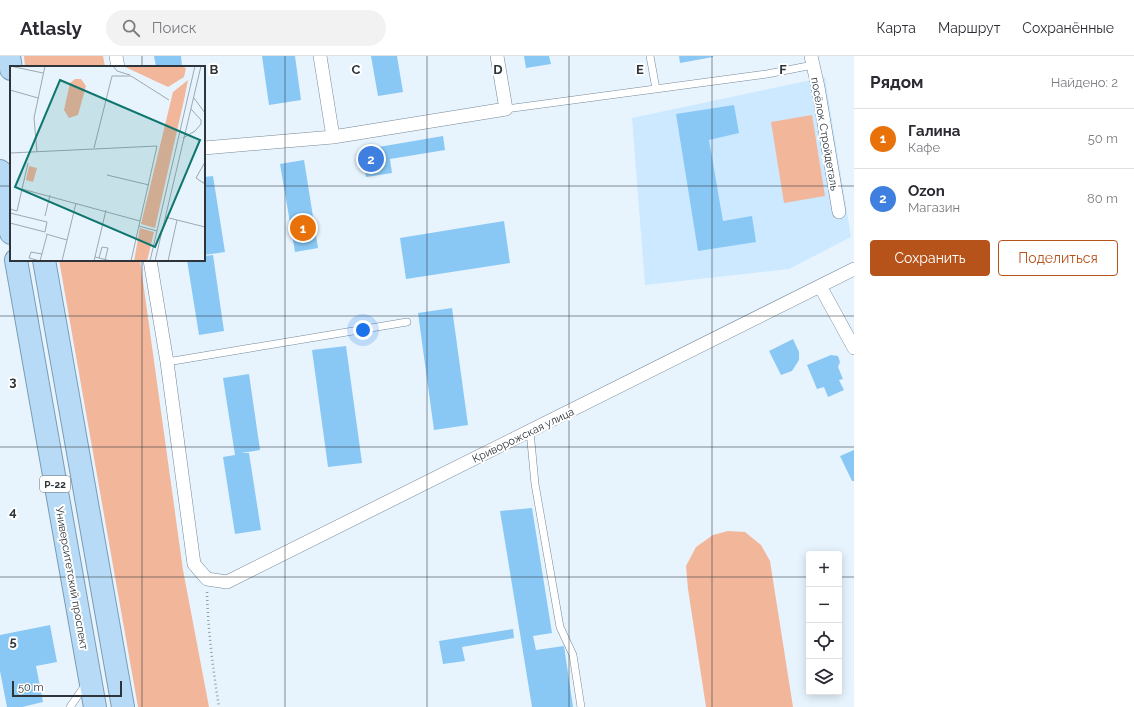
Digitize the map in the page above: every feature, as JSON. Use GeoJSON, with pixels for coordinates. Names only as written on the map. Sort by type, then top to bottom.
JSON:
{"type":"FeatureCollection","features":[{"type":"Feature","properties":{"kind":"highway"},"geometry":{"type":"LineString","coordinates":[[9,56],[11,66]]}},
{"type":"Feature","properties":{"kind":"highway"},"geometry":{"type":"LineString","coordinates":[[0,171],[10,227]]}},
{"type":"Feature","properties":{"kind":"highway","name":"Университетский проспект"},"geometry":{"type":"LineString","coordinates":[[16,261],[95,707]]}},
{"type":"Feature","properties":{"kind":"highway","name":"Р-22"},"geometry":{"type":"LineString","coordinates":[[44,261],[122,707]]}},
{"type":"Feature","properties":{"kind":"street"},"geometry":{"type":"LineString","coordinates":[[116,56],[118,66]]}},
{"type":"Feature","properties":{"kind":"street"},"geometry":{"type":"LineString","coordinates":[[320,56],[333,137]]}},
{"type":"Feature","properties":{"kind":"street"},"geometry":{"type":"LineString","coordinates":[[205,148],[333,137],[506,109],[497,56]]}},
{"type":"Feature","properties":{"kind":"street","name":"посёлок Стройдеталь"},"geometry":{"type":"LineString","coordinates":[[812,60],[818,86],[839,212]]}},
{"type":"Feature","properties":{"kind":"street"},"geometry":{"type":"LineString","coordinates":[[0,235],[10,233]]}},
{"type":"Feature","properties":{"kind":"street"},"geometry":{"type":"LineString","coordinates":[[150,261],[167,362],[194,564],[207,579]]}},
{"type":"Feature","properties":{"kind":"street","name":"Криворожская улица"},"geometry":{"type":"LineString","coordinates":[[207,579],[227,582],[854,269]]}},
{"type":"Feature","properties":{"kind":"street"},"geometry":{"type":"LineString","coordinates":[[820,286],[854,348]]}},
{"type":"Feature","properties":{"kind":"lane"},"geometry":{"type":"LineString","coordinates":[[650,56],[656,89]]}},
{"type":"Feature","properties":{"kind":"lane"},"geometry":{"type":"LineString","coordinates":[[506,109],[767,74],[812,60]]}},
{"type":"Feature","properties":{"kind":"lane"},"geometry":{"type":"LineString","coordinates":[[167,362],[407,322]]}},
{"type":"Feature","properties":{"kind":"lane"},"geometry":{"type":"LineString","coordinates":[[530,431],[535,484],[560,627],[573,655],[581,707]]}},
{"type":"Feature","properties":{"kind":"lane"},"geometry":{"type":"LineString","coordinates":[[70,707],[90,679]]}},
{"type":"Feature","properties":{"kind":"path"},"geometry":{"type":"LineString","coordinates":[[207,579],[207,611],[213,670],[219,707]]}},
{"type":"Feature","properties":{"kind":"shaded area"},"geometry":{"type":"Polygon","coordinates":[[[24,56],[103,56],[105,66],[25,66],[24,56]]]}},
{"type":"Feature","properties":{"kind":"shaded area"},"geometry":{"type":"Polygon","coordinates":[[[825,77],[851,237],[789,269],[645,285],[632,118],[825,77]]]}},
{"type":"Feature","properties":{"kind":"shaded area"},"geometry":{"type":"Polygon","coordinates":[[[812,115],[825,196],[784,203],[771,122],[812,115]]]}},
{"type":"Feature","properties":{"kind":"shaded area"},"geometry":{"type":"Polygon","coordinates":[[[59,261],[140,261],[183,570],[209,707],[138,707],[59,261]]]}},
{"type":"Feature","properties":{"kind":"shaded area"},"geometry":{"type":"Polygon","coordinates":[[[728,531],[745,532],[761,545],[770,561],[793,707],[706,707],[688,589],[686,566],[696,547],[713,535],[728,531]]]}},
{"type":"Feature","properties":{"kind":"building"},"geometry":{"type":"Polygon","coordinates":[[[154,56],[181,56],[182,66],[156,66],[154,56]]]}},
{"type":"Feature","properties":{"kind":"building"},"geometry":{"type":"Polygon","coordinates":[[[262,56],[295,56],[301,100],[269,105],[262,56]]]}},
{"type":"Feature","properties":{"kind":"building"},"geometry":{"type":"Polygon","coordinates":[[[371,56],[397,56],[403,92],[378,96],[371,56]]]}},
{"type":"Feature","properties":{"kind":"building"},"geometry":{"type":"Polygon","coordinates":[[[524,56],[549,56],[551,64],[526,68],[524,56]]]}},
{"type":"Feature","properties":{"kind":"building"},"geometry":{"type":"Polygon","coordinates":[[[679,56],[713,56],[713,57],[680,63],[679,56]]]}},
{"type":"Feature","properties":{"kind":"building"},"geometry":{"type":"Polygon","coordinates":[[[734,105],[739,133],[709,140],[723,221],[752,216],[756,242],[698,251],[676,114],[734,105]]]}},
{"type":"Feature","properties":{"kind":"building"},"geometry":{"type":"Polygon","coordinates":[[[443,136],[445,150],[390,159],[392,173],[366,177],[361,150],[443,136]]]}},
{"type":"Feature","properties":{"kind":"building"},"geometry":{"type":"Polygon","coordinates":[[[304,160],[318,248],[295,252],[280,164],[304,160]]]}},
{"type":"Feature","properties":{"kind":"building"},"geometry":{"type":"Polygon","coordinates":[[[213,176],[225,252],[205,255],[205,177],[213,176]]]}},
{"type":"Feature","properties":{"kind":"building"},"geometry":{"type":"Polygon","coordinates":[[[504,221],[510,263],[406,279],[400,238],[504,221]]]}},
{"type":"Feature","properties":{"kind":"building"},"geometry":{"type":"Polygon","coordinates":[[[213,255],[224,331],[199,335],[187,261],[205,261],[205,256],[213,255]]]}},
{"type":"Feature","properties":{"kind":"building"},"geometry":{"type":"Polygon","coordinates":[[[452,308],[468,425],[434,430],[418,313],[452,308]]]}},
{"type":"Feature","properties":{"kind":"building"},"geometry":{"type":"Polygon","coordinates":[[[793,339],[799,352],[799,360],[792,371],[781,375],[769,351],[793,339]]]}},
{"type":"Feature","properties":{"kind":"building"},"geometry":{"type":"Polygon","coordinates":[[[346,346],[362,463],[328,467],[312,350],[346,346]]]}},
{"type":"Feature","properties":{"kind":"building"},"geometry":{"type":"Polygon","coordinates":[[[831,355],[838,356],[840,362],[838,367],[843,379],[839,380],[844,390],[828,397],[824,387],[817,389],[807,365],[831,355]]]}},
{"type":"Feature","properties":{"kind":"building"},"geometry":{"type":"Polygon","coordinates":[[[249,374],[260,450],[241,453],[249,453],[261,530],[235,534],[223,457],[235,455],[223,378],[249,374]]]}},
{"type":"Feature","properties":{"kind":"building"},"geometry":{"type":"Polygon","coordinates":[[[854,450],[854,481],[852,481],[840,456],[854,450]]]}},
{"type":"Feature","properties":{"kind":"building"},"geometry":{"type":"Polygon","coordinates":[[[532,508],[552,633],[533,636],[536,650],[564,646],[573,707],[532,707],[500,511],[532,508]]]}},
{"type":"Feature","properties":{"kind":"building"},"geometry":{"type":"Polygon","coordinates":[[[50,625],[57,662],[36,666],[43,702],[22,707],[7,707],[0,671],[0,635],[50,625]]]}},
{"type":"Feature","properties":{"kind":"building"},"geometry":{"type":"Polygon","coordinates":[[[513,629],[514,638],[462,647],[465,661],[443,664],[439,641],[513,629]]]}},
{"type":"Feature","properties":{"kind":"place","name":"Ozon"},"geometry":{"type":"Point","coordinates":[371,159]}},
{"type":"Feature","properties":{"kind":"place","name":"Галина"},"geometry":{"type":"Point","coordinates":[303,228]}}]}
